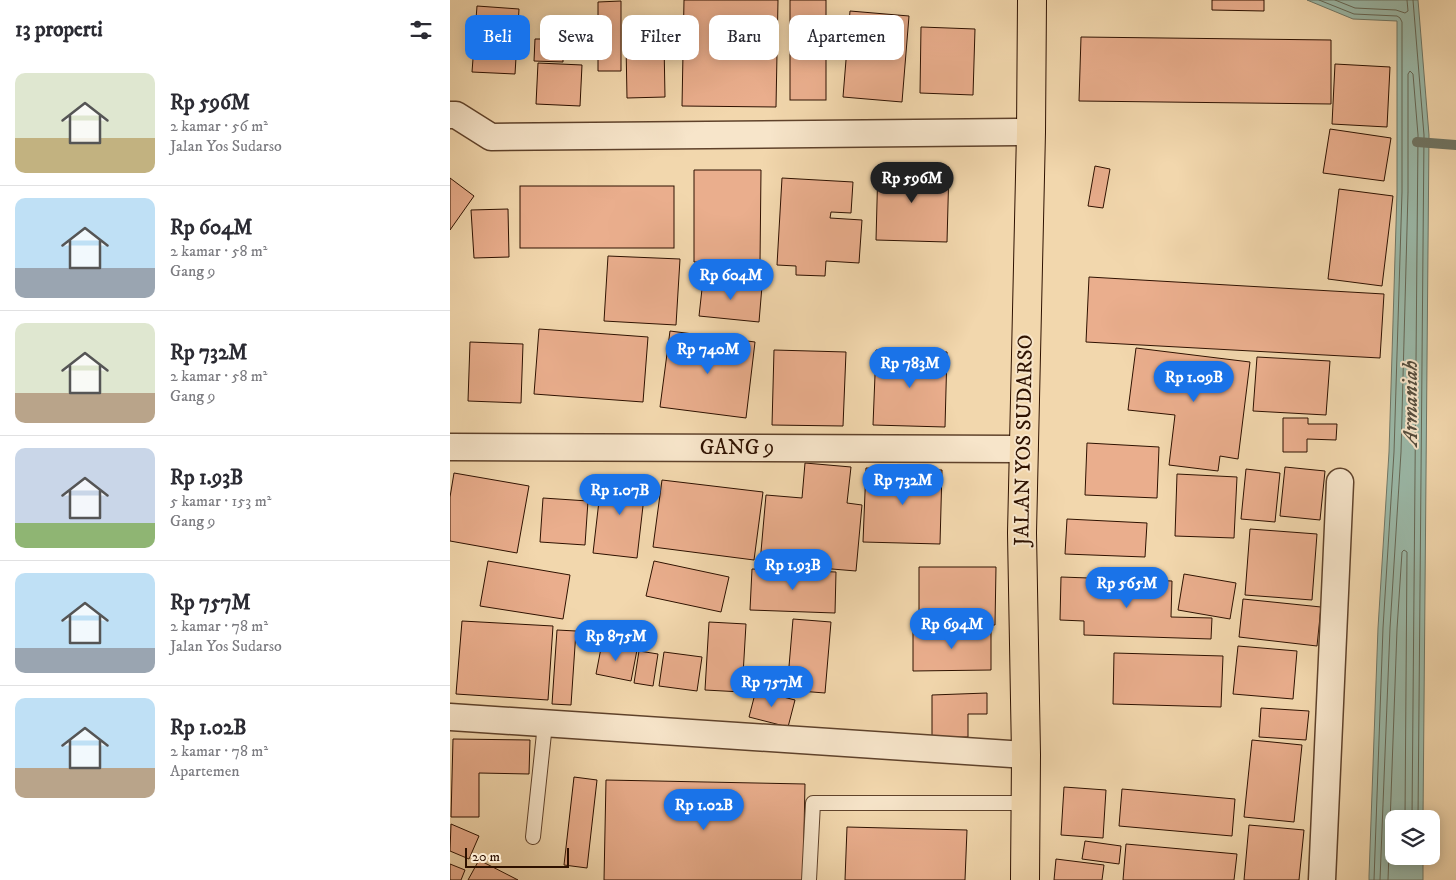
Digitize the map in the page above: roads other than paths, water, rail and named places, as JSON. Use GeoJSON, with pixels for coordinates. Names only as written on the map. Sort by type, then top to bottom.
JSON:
{"type":"FeatureCollection","features":[{"type":"Feature","properties":{"kind":"highway","name":"JALAN YOS SUDARSO"},"geometry":{"type":"LineString","coordinates":[[1025,880],[1026,755],[1022,533],[1032,0]]}},
{"type":"Feature","properties":{"kind":"street"},"geometry":{"type":"LineString","coordinates":[[450,115],[456,115],[491,137],[1031,132]]}},
{"type":"Feature","properties":{"kind":"street","name":"GANG 9"},"geometry":{"type":"LineString","coordinates":[[450,447],[1024,449]]}},
{"type":"Feature","properties":{"kind":"street"},"geometry":{"type":"LineString","coordinates":[[1322,880],[1340,482]]}},
{"type":"Feature","properties":{"kind":"street"},"geometry":{"type":"LineString","coordinates":[[450,717],[1026,755]]}},
{"type":"Feature","properties":{"kind":"lane"},"geometry":{"type":"LineString","coordinates":[[533,837],[545,724]]}},
{"type":"Feature","properties":{"kind":"lane"},"geometry":{"type":"LineString","coordinates":[[809,880],[813,803],[1026,803]]}},
{"type":"Feature","properties":{"kind":"water","name":"Armaniah"},"geometry":{"type":"Polygon","coordinates":[[[1307,0],[1418,0],[1429,135],[1423,810],[1385,810],[1385,865],[1423,865],[1423,880],[1369,880],[1378,628],[1389,452],[1397,192],[1397,21],[1353,19],[1307,0]]]}},
{"type":"Feature","properties":{"kind":"waterway"},"geometry":{"type":"LineString","coordinates":[[1417,142],[1456,145]]}}]}
